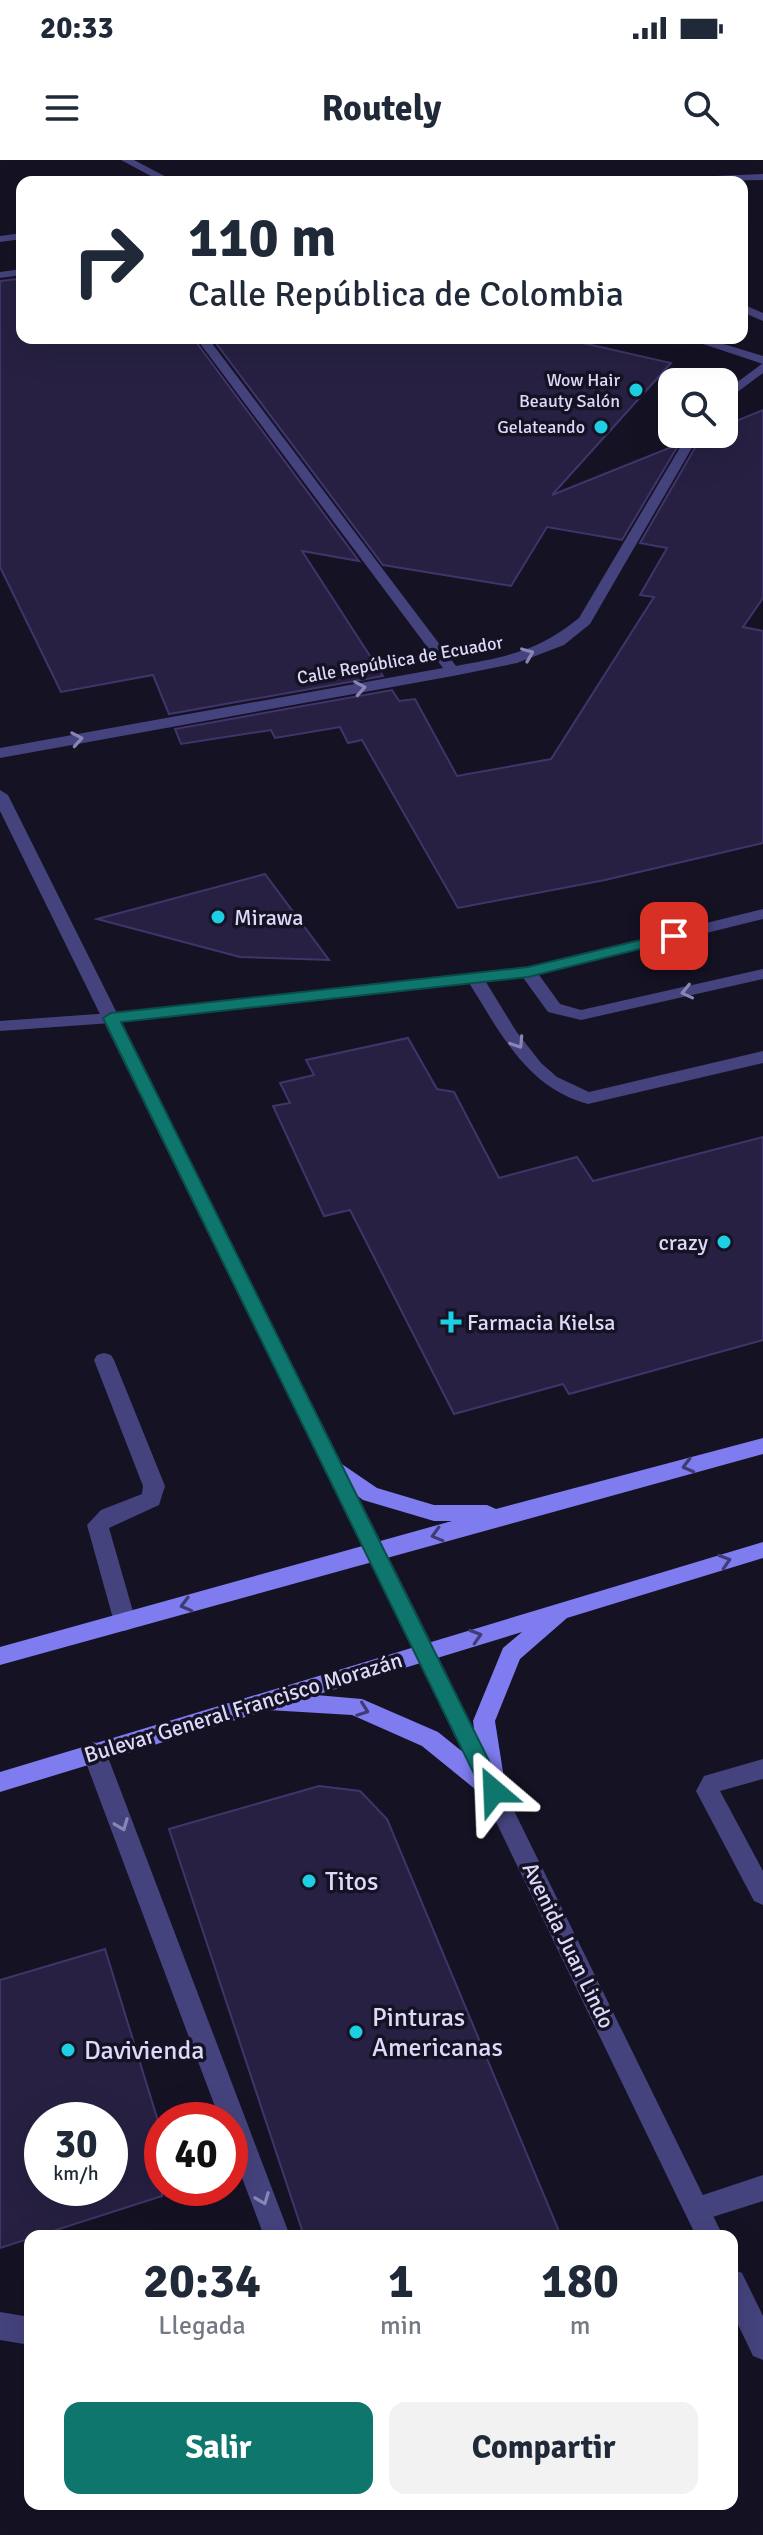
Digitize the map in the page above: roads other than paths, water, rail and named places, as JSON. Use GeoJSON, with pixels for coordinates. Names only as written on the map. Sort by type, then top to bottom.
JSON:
{"type":"FeatureCollection","features":[{"type":"Feature","properties":{"kind":"main road"},"geometry":{"type":"LineString","coordinates":[[0,1656],[763,1446]]}},
{"type":"Feature","properties":{"kind":"main road"},"geometry":{"type":"LineString","coordinates":[[333,1466],[370,1494],[434,1513],[511,1513]]}},
{"type":"Feature","properties":{"kind":"main road","name":"Bulevar General Francisco Morazán"},"geometry":{"type":"LineString","coordinates":[[0,1782],[763,1550]]}},
{"type":"Feature","properties":{"kind":"main road"},"geometry":{"type":"LineString","coordinates":[[494,1791],[484,1721],[511,1654],[565,1610]]}},
{"type":"Feature","properties":{"kind":"main road"},"geometry":{"type":"LineString","coordinates":[[258,1702],[354,1706],[430,1739],[494,1791]]}},
{"type":"Feature","properties":{"kind":"street"},"geometry":{"type":"LineString","coordinates":[[126,160],[159,176]]}},
{"type":"Feature","properties":{"kind":"street"},"geometry":{"type":"LineString","coordinates":[[207,344],[453,672]]}},
{"type":"Feature","properties":{"kind":"street"},"geometry":{"type":"LineString","coordinates":[[711,344],[763,360]]}},
{"type":"Feature","properties":{"kind":"street"},"geometry":{"type":"LineString","coordinates":[[738,387],[763,367]]}},
{"type":"Feature","properties":{"kind":"street","name":"Calle República de Ecuador"},"geometry":{"type":"LineString","coordinates":[[0,753],[453,672],[512,660],[559,642],[585,621],[686,448]]}},
{"type":"Feature","properties":{"kind":"street","name":"Avenida Juan Lindo"},"geometry":{"type":"LineString","coordinates":[[0,795],[494,1791],[707,2230]]}},
{"type":"Feature","properties":{"kind":"street"},"geometry":{"type":"LineString","coordinates":[[0,1026],[111,1018],[528,972],[763,914]]}},
{"type":"Feature","properties":{"kind":"street"},"geometry":{"type":"LineString","coordinates":[[528,972],[554,1008],[581,1015],[763,974]]}},
{"type":"Feature","properties":{"kind":"street"},"geometry":{"type":"LineString","coordinates":[[475,978],[537,1072],[568,1094],[588,1098],[763,1057]]}},
{"type":"Feature","properties":{"kind":"street"},"geometry":{"type":"LineString","coordinates":[[104,1360],[154,1486],[152,1499],[109,1516],[98,1525],[125,1622]]}},
{"type":"Feature","properties":{"kind":"street"},"geometry":{"type":"LineString","coordinates":[[94,1752],[275,2230]]}},
{"type":"Feature","properties":{"kind":"street"},"geometry":{"type":"LineString","coordinates":[[763,1769],[712,1783],[708,1791],[763,1894]]}},
{"type":"Feature","properties":{"kind":"street"},"geometry":{"type":"LineString","coordinates":[[697,2209],[763,2188]]}},
{"type":"Feature","properties":{"kind":"street"},"geometry":{"type":"LineString","coordinates":[[738,2294],[763,2346]]}},
{"type":"Feature","properties":{"kind":"street"},"geometry":{"type":"LineString","coordinates":[[0,2326],[24,2330]]}},
{"type":"Feature","properties":{"kind":"place","name":"Wow Hair Beauty Salón"},"geometry":{"type":"Point","coordinates":[636,390]}},
{"type":"Feature","properties":{"kind":"place","name":"Gelateando"},"geometry":{"type":"Point","coordinates":[601,427]}},
{"type":"Feature","properties":{"kind":"place","name":"Mirawa"},"geometry":{"type":"Point","coordinates":[218,917]}},
{"type":"Feature","properties":{"kind":"place","name":"crazy"},"geometry":{"type":"Point","coordinates":[724,1242]}},
{"type":"Feature","properties":{"kind":"place","name":"Farmacia Kielsa"},"geometry":{"type":"Point","coordinates":[451,1322]}},
{"type":"Feature","properties":{"kind":"place","name":"Titos"},"geometry":{"type":"Point","coordinates":[309,1881]}},
{"type":"Feature","properties":{"kind":"place","name":"Pinturas Americanas"},"geometry":{"type":"Point","coordinates":[356,2032]}},
{"type":"Feature","properties":{"kind":"place","name":"Davivienda"},"geometry":{"type":"Point","coordinates":[68,2050]}}]}
